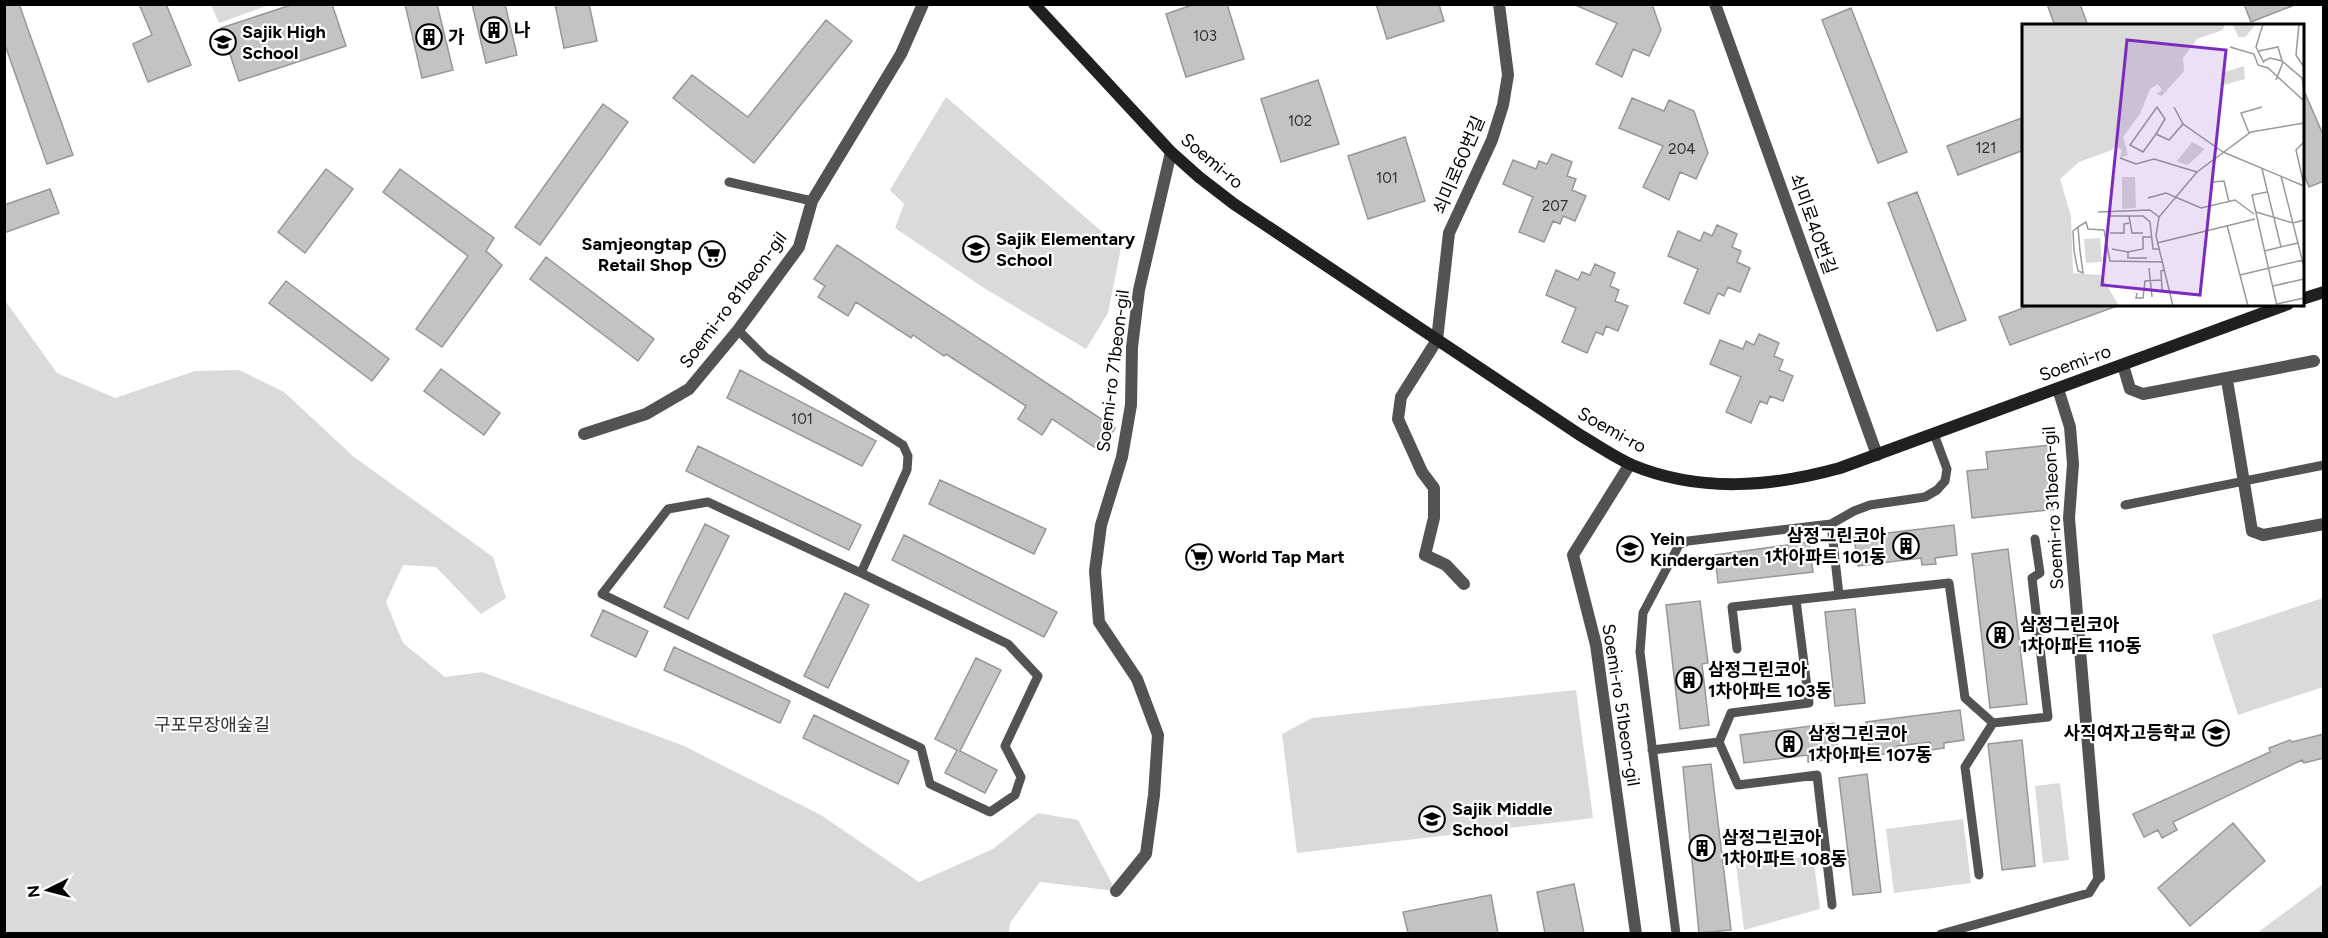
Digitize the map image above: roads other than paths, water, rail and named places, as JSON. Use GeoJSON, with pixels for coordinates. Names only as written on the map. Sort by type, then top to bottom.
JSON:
{"type":"FeatureCollection","features":[{"type":"Feature","properties":{"kind":"main road","name":"Soemi-ro"},"geometry":{"type":"LineString","coordinates":[[1034,4],[1171,152],[1234,204],[1580,435],[1630,464],[1676,478],[1725,486],[1814,475],[1877,455],[2283,306]]}},
{"type":"Feature","properties":{"kind":"main road"},"geometry":{"type":"LineString","coordinates":[[2304,298],[2324,292]]}},
{"type":"Feature","properties":{"kind":"street","name":"Soemi-ro 81beon-gil"},"geometry":{"type":"LineString","coordinates":[[584,435],[646,414],[689,389],[738,330],[799,247],[812,201],[901,54],[923,4]]}},
{"type":"Feature","properties":{"kind":"street","name":"쇠미로60번길"},"geometry":{"type":"LineString","coordinates":[[1437,340],[1449,233],[1492,140],[1508,75],[1499,4]]}},
{"type":"Feature","properties":{"kind":"street","name":"쇠미로40번길"},"geometry":{"type":"LineString","coordinates":[[1715,4],[1877,455]]}},
{"type":"Feature","properties":{"kind":"street","name":"Soemi-ro 71beon-gil"},"geometry":{"type":"LineString","coordinates":[[1116,891],[1146,854],[1154,795],[1158,735],[1137,680],[1099,622],[1095,571],[1101,525],[1122,457],[1131,405],[1132,347],[1139,290],[1171,152]]}},
{"type":"Feature","properties":{"kind":"street"},"geometry":{"type":"LineString","coordinates":[[1437,340],[1401,397],[1398,419],[1422,472],[1434,488],[1434,518],[1425,555],[1446,565],[1464,584]]}},
{"type":"Feature","properties":{"kind":"street"},"geometry":{"type":"LineString","coordinates":[[2123,365],[2130,389],[2144,394],[2227,380],[2314,361]]}},
{"type":"Feature","properties":{"kind":"street"},"geometry":{"type":"LineString","coordinates":[[2227,380],[2252,531],[2263,535],[2324,524]]}},
{"type":"Feature","properties":{"kind":"street","name":"Soemi-ro 31beon-gil"},"geometry":{"type":"LineString","coordinates":[[2058,389],[2070,427],[2073,464],[2069,518],[2099,877]]}},
{"type":"Feature","properties":{"kind":"street","name":"Soemi-ro 51beon-gil"},"geometry":{"type":"LineString","coordinates":[[1630,464],[1573,555],[1596,645],[1636,933]]}},
{"type":"Feature","properties":{"kind":"lane"},"geometry":{"type":"LineString","coordinates":[[729,182],[812,201]]}},
{"type":"Feature","properties":{"kind":"lane"},"geometry":{"type":"LineString","coordinates":[[738,330],[765,357],[903,445],[908,456],[907,470],[861,573]]}},
{"type":"Feature","properties":{"kind":"lane"},"geometry":{"type":"LineString","coordinates":[[1676,933],[1640,652],[1643,613],[1679,545],[1688,541],[1831,525],[1862,508],[1924,497],[1937,490],[1945,481],[1947,469],[1934,434]]}},
{"type":"Feature","properties":{"kind":"lane"},"geometry":{"type":"LineString","coordinates":[[2125,505],[2244,479],[2324,465]]}},
{"type":"Feature","properties":{"kind":"lane"},"geometry":{"type":"LineString","coordinates":[[708,502],[861,573],[1008,644],[1038,676],[1005,746],[1021,777],[1015,795],[990,812],[930,784],[921,747],[602,594],[668,509],[708,502]]}},
{"type":"Feature","properties":{"kind":"lane"},"geometry":{"type":"LineString","coordinates":[[1831,525],[1839,595]]}},
{"type":"Feature","properties":{"kind":"lane"},"geometry":{"type":"LineString","coordinates":[[1737,649],[1732,607],[1949,583],[1965,698],[1993,723],[2048,717],[2032,578],[2040,573],[2036,539]]}},
{"type":"Feature","properties":{"kind":"lane"},"geometry":{"type":"LineString","coordinates":[[1796,600],[1809,703],[1731,713],[1719,742],[1738,785],[1817,775],[1832,905]]}},
{"type":"Feature","properties":{"kind":"lane"},"geometry":{"type":"LineString","coordinates":[[1978,875],[1965,766],[1993,723]]}},
{"type":"Feature","properties":{"kind":"lane"},"geometry":{"type":"LineString","coordinates":[[1653,750],[1719,742]]}},
{"type":"Feature","properties":{"kind":"lane"},"geometry":{"type":"LineString","coordinates":[[1941,933],[2089,893],[2099,877]]}},
{"type":"Feature","properties":{"kind":"place","name":"나"},"geometry":{"type":"Point","coordinates":[494,30]}},
{"type":"Feature","properties":{"kind":"place","name":"가"},"geometry":{"type":"Point","coordinates":[429,37]}},
{"type":"Feature","properties":{"kind":"place","name":"Sajik High School"},"geometry":{"type":"Point","coordinates":[223,42]}},
{"type":"Feature","properties":{"kind":"place","name":"Sajik Elementary School"},"geometry":{"type":"Point","coordinates":[976,249]}},
{"type":"Feature","properties":{"kind":"place","name":"Samjeongtap Retail Shop"},"geometry":{"type":"Point","coordinates":[712,254]}},
{"type":"Feature","properties":{"kind":"place","name":"삼정그린코아 1차아파트 101동"},"geometry":{"type":"Point","coordinates":[1906,546]}},
{"type":"Feature","properties":{"kind":"place","name":"Yein Kindergarten"},"geometry":{"type":"Point","coordinates":[1630,549]}},
{"type":"Feature","properties":{"kind":"place","name":"World Tap Mart"},"geometry":{"type":"Point","coordinates":[1199,557]}},
{"type":"Feature","properties":{"kind":"place","name":"삼정그린코아 1차아파트 110동"},"geometry":{"type":"Point","coordinates":[2000,635]}},
{"type":"Feature","properties":{"kind":"place","name":"삼정그린코아 1차아파트 103동"},"geometry":{"type":"Point","coordinates":[1689,680]}},
{"type":"Feature","properties":{"kind":"place","name":"사직여자고등학교"},"geometry":{"type":"Point","coordinates":[2216,733]}},
{"type":"Feature","properties":{"kind":"place","name":"삼정그린코아 1차아파트 107동"},"geometry":{"type":"Point","coordinates":[1789,744]}},
{"type":"Feature","properties":{"kind":"place","name":"Sajik Middle School"},"geometry":{"type":"Point","coordinates":[1432,819]}},
{"type":"Feature","properties":{"kind":"place","name":"삼정그린코아 1차아파트 108동"},"geometry":{"type":"Point","coordinates":[1702,848]}},
{"type":"Feature","properties":{"kind":"park label","name":"구포무장애숲길"},"geometry":{"type":"Point","coordinates":[212,725]}}]}
